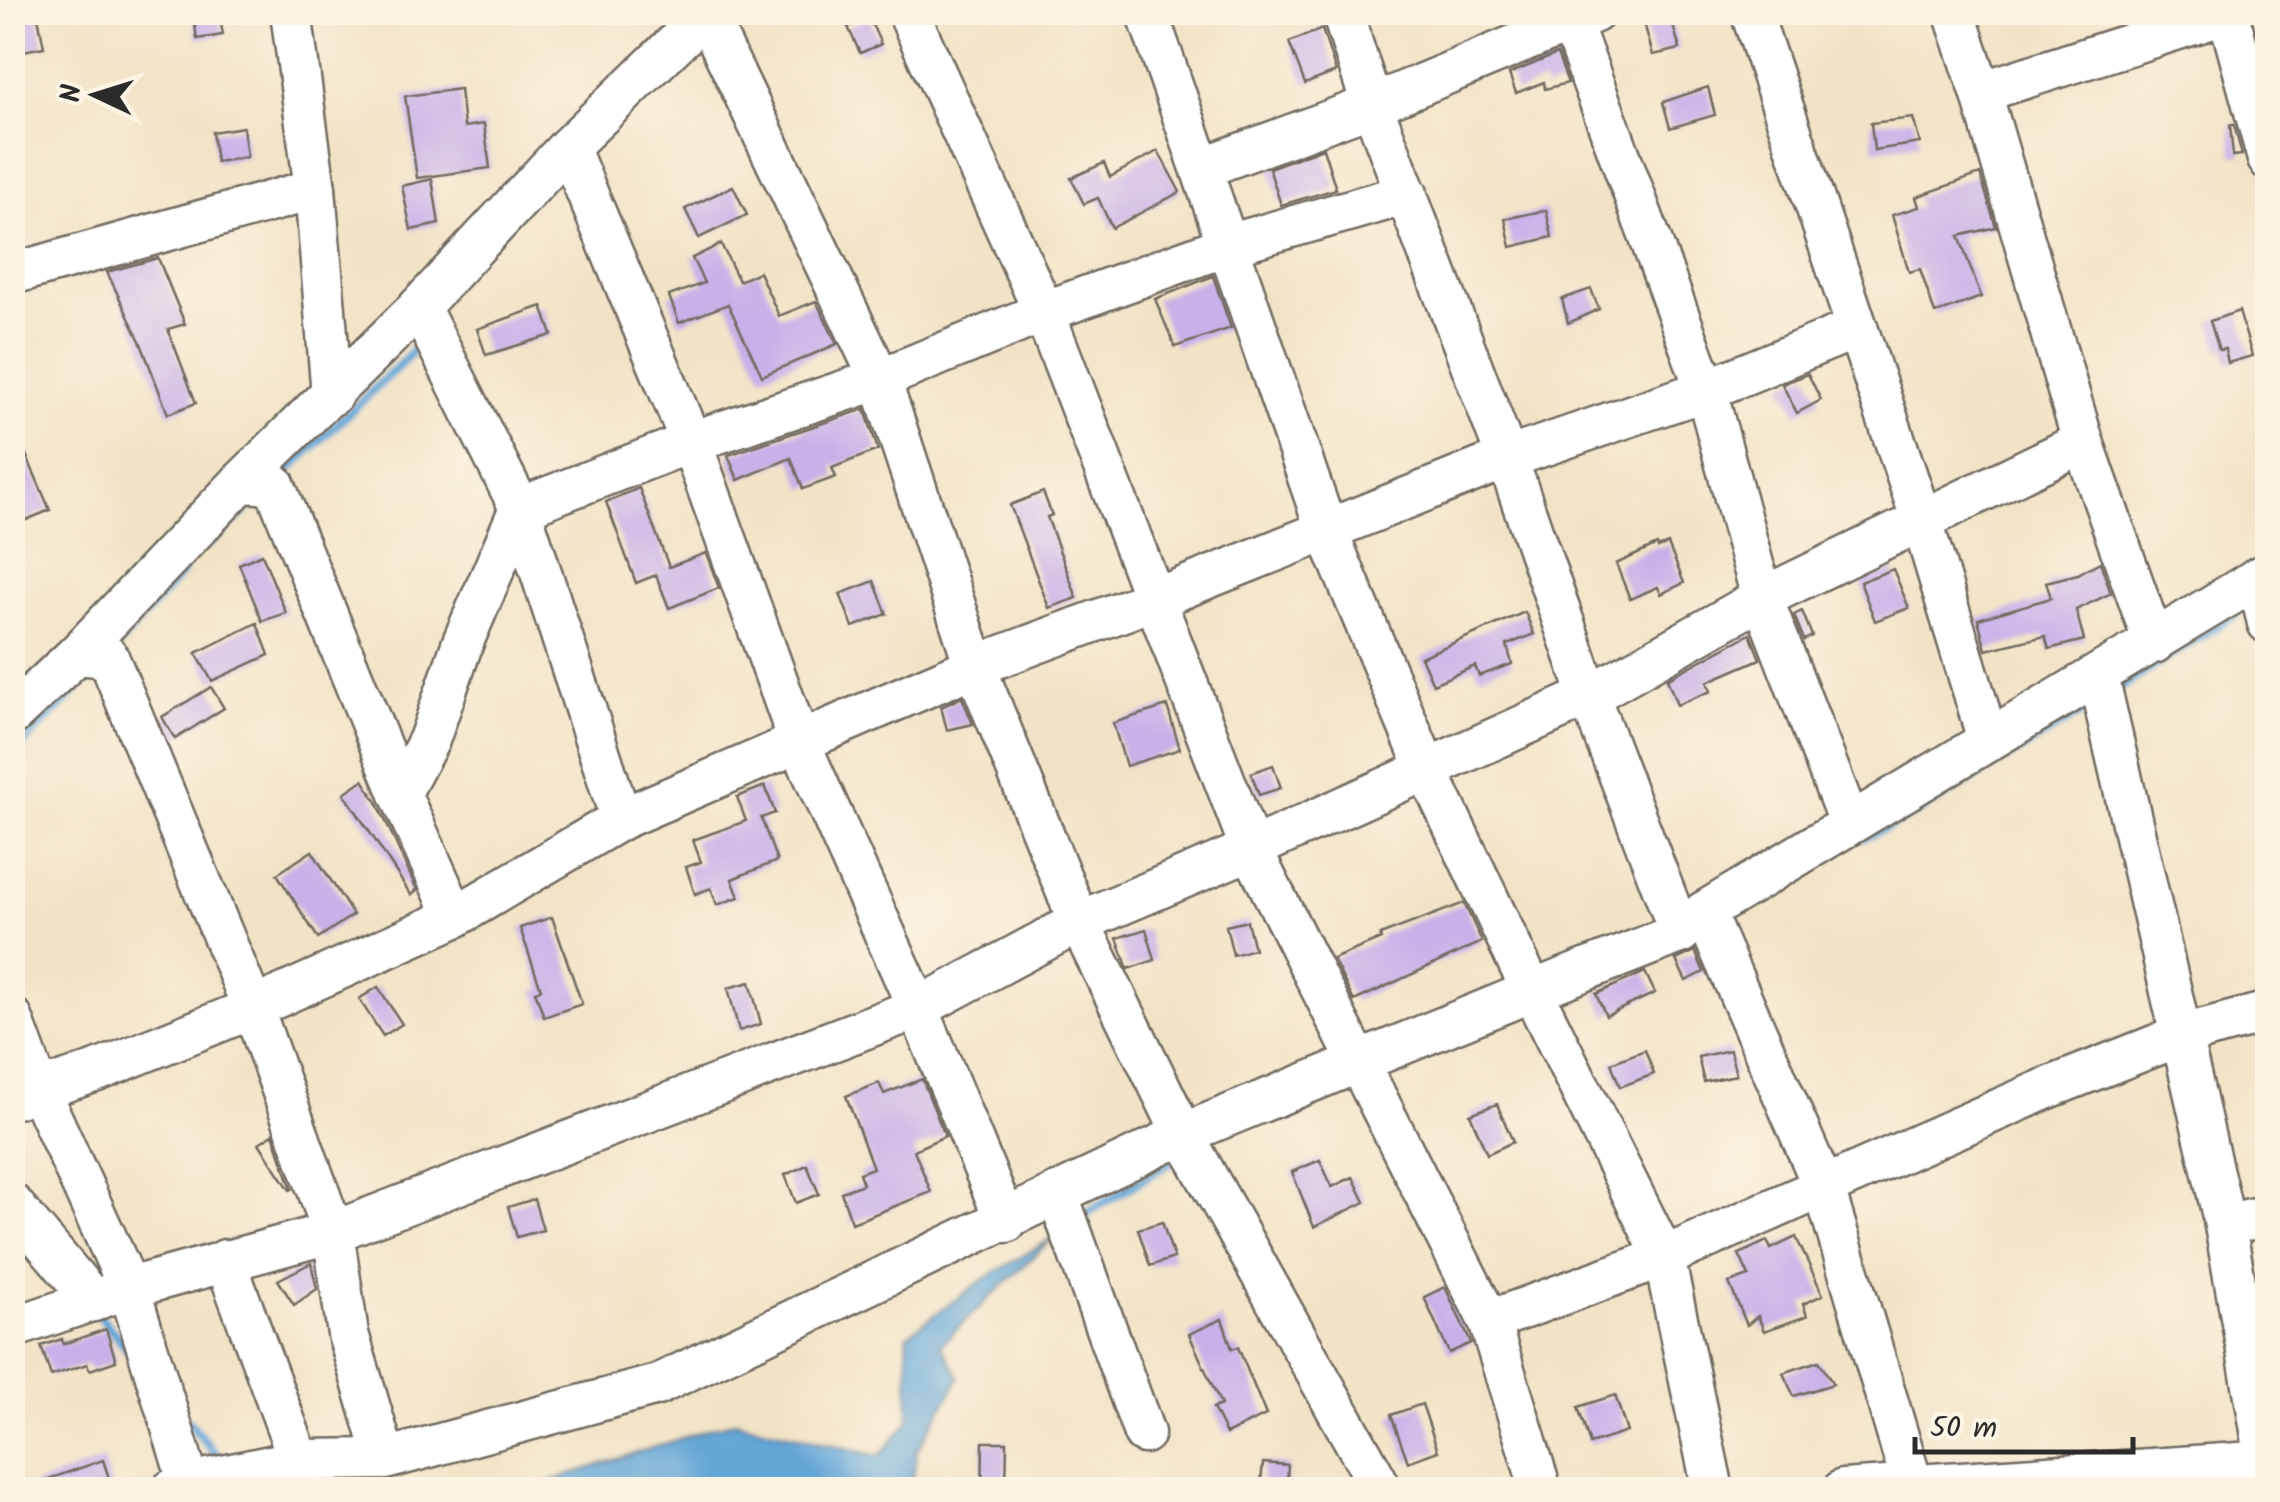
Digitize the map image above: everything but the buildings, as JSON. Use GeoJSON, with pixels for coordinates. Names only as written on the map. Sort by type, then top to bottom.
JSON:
{"type":"FeatureCollection","features":[{"type":"Feature","properties":{"kind":"street"},"geometry":{"type":"LineString","coordinates":[[291,12],[316,189],[332,395]]}},
{"type":"Feature","properties":{"kind":"street"},"geometry":{"type":"LineString","coordinates":[[908,12],[1044,312],[1251,849],[1489,1320],[1541,1490]]}},
{"type":"Feature","properties":{"kind":"street"},"geometry":{"type":"LineString","coordinates":[[1147,12],[1326,529],[1426,768],[1664,1257],[1713,1490]]}},
{"type":"Feature","properties":{"kind":"street"},"geometry":{"type":"LineString","coordinates":[[1342,12],[1372,105],[1506,458],[1588,696],[1692,922],[1824,1188],[1914,1487]]}},
{"type":"Feature","properties":{"kind":"street"},"geometry":{"type":"LineString","coordinates":[[1751,12],[1922,521],[1988,740]]}},
{"type":"Feature","properties":{"kind":"street"},"geometry":{"type":"LineString","coordinates":[[1954,12],[1982,92],[2083,442],[2154,642]]}},
{"type":"Feature","properties":{"kind":"street"},"geometry":{"type":"LineString","coordinates":[[15,733],[77,654],[241,482],[419,307],[568,147],[707,13],[880,379],[975,666],[1079,922],[1184,1134],[1382,1490]]}},
{"type":"Feature","properties":{"kind":"street"},"geometry":{"type":"LineString","coordinates":[[1982,92],[2228,13]]}},
{"type":"Feature","properties":{"kind":"street"},"geometry":{"type":"LineString","coordinates":[[2228,13],[2268,39]]}},
{"type":"Feature","properties":{"kind":"street"},"geometry":{"type":"LineString","coordinates":[[2228,13],[2268,159]]}},
{"type":"Feature","properties":{"kind":"street"},"geometry":{"type":"LineString","coordinates":[[1202,168],[1372,105],[1578,16],[1706,390],[1762,598],[1849,822]]}},
{"type":"Feature","properties":{"kind":"street"},"geometry":{"type":"LineString","coordinates":[[568,147],[691,442],[800,744],[918,1008],[1006,1222]]}},
{"type":"Feature","properties":{"kind":"street"},"geometry":{"type":"LineString","coordinates":[[12,274],[316,189]]}},
{"type":"Feature","properties":{"kind":"street"},"geometry":{"type":"LineString","coordinates":[[400,794],[429,740],[463,642],[520,508],[691,442],[880,379],[1044,312],[1228,245],[1408,194]]}},
{"type":"Feature","properties":{"kind":"street"},"geometry":{"type":"LineString","coordinates":[[419,307],[520,508],[621,819]]}},
{"type":"Feature","properties":{"kind":"street"},"geometry":{"type":"LineString","coordinates":[[25,1094],[96,1071],[253,1008],[455,917],[621,819],[975,666],[1506,458],[1706,390],[1857,328]]}},
{"type":"Feature","properties":{"kind":"street"},"geometry":{"type":"LineString","coordinates":[[12,1328],[111,1294],[333,1232],[918,1008],[1079,922],[1251,849],[1588,696],[1762,598],[2083,442]]}},
{"type":"Feature","properties":{"kind":"street"},"geometry":{"type":"LineString","coordinates":[[241,482],[274,484],[400,794],[455,917]]}},
{"type":"Feature","properties":{"kind":"street"},"geometry":{"type":"LineString","coordinates":[[12,1018],[25,1094],[111,1294],[181,1486],[299,1460],[385,1459],[658,1385],[1184,1134],[1692,922],[1849,822],[2262,575],[2268,623]]}},
{"type":"Feature","properties":{"kind":"street"},"geometry":{"type":"LineString","coordinates":[[77,654],[108,657],[253,1008],[333,1232],[348,1334],[385,1459]]}},
{"type":"Feature","properties":{"kind":"street"},"geometry":{"type":"LineString","coordinates":[[1843,1490],[2267,1464],[2225,1225],[2098,676]]}},
{"type":"Feature","properties":{"kind":"street"},"geometry":{"type":"LineString","coordinates":[[1489,1320],[1664,1257],[2043,1090],[2182,1035],[2268,1012]]}},
{"type":"Feature","properties":{"kind":"street"},"geometry":{"type":"LineString","coordinates":[[1057,1193],[1144,1433]]}},
{"type":"Feature","properties":{"kind":"street"},"geometry":{"type":"LineString","coordinates":[[12,1204],[111,1294]]}},
{"type":"Feature","properties":{"kind":"street"},"geometry":{"type":"LineString","coordinates":[[2225,1225],[2268,1215]]}},
{"type":"Feature","properties":{"kind":"street"},"geometry":{"type":"LineString","coordinates":[[225,1260],[299,1460]]}},
{"type":"Feature","properties":{"kind":"water"},"geometry":{"type":"Polygon","coordinates":[[[1054,1237],[941,1344],[960,1378],[916,1452],[912,1489],[523,1490],[734,1421],[879,1456],[909,1421],[907,1335],[981,1281],[1054,1237]]]}},
{"type":"Feature","properties":{"kind":"waterway"},"geometry":{"type":"LineString","coordinates":[[2255,12],[2268,19]]}},
{"type":"Feature","properties":{"kind":"waterway"},"geometry":{"type":"LineString","coordinates":[[280,478],[407,358],[421,338]]}},
{"type":"Feature","properties":{"kind":"waterway"},"geometry":{"type":"LineString","coordinates":[[210,543],[261,496]]}},
{"type":"Feature","properties":{"kind":"waterway"},"geometry":{"type":"LineString","coordinates":[[113,651],[182,572]]}},
{"type":"Feature","properties":{"kind":"waterway"},"geometry":{"type":"LineString","coordinates":[[2114,692],[2236,614]]}},
{"type":"Feature","properties":{"kind":"waterway"},"geometry":{"type":"LineString","coordinates":[[12,755],[96,669]]}},
{"type":"Feature","properties":{"kind":"waterway"},"geometry":{"type":"LineString","coordinates":[[1864,838],[1916,813],[2092,706]]}},
{"type":"Feature","properties":{"kind":"waterway"},"geometry":{"type":"LineString","coordinates":[[1078,1218],[1185,1154]]}},
{"type":"Feature","properties":{"kind":"waterway"},"geometry":{"type":"LineString","coordinates":[[95,1310],[133,1356]]}},
{"type":"Feature","properties":{"kind":"waterway"},"geometry":{"type":"LineString","coordinates":[[188,1421],[223,1463]]}}]}
